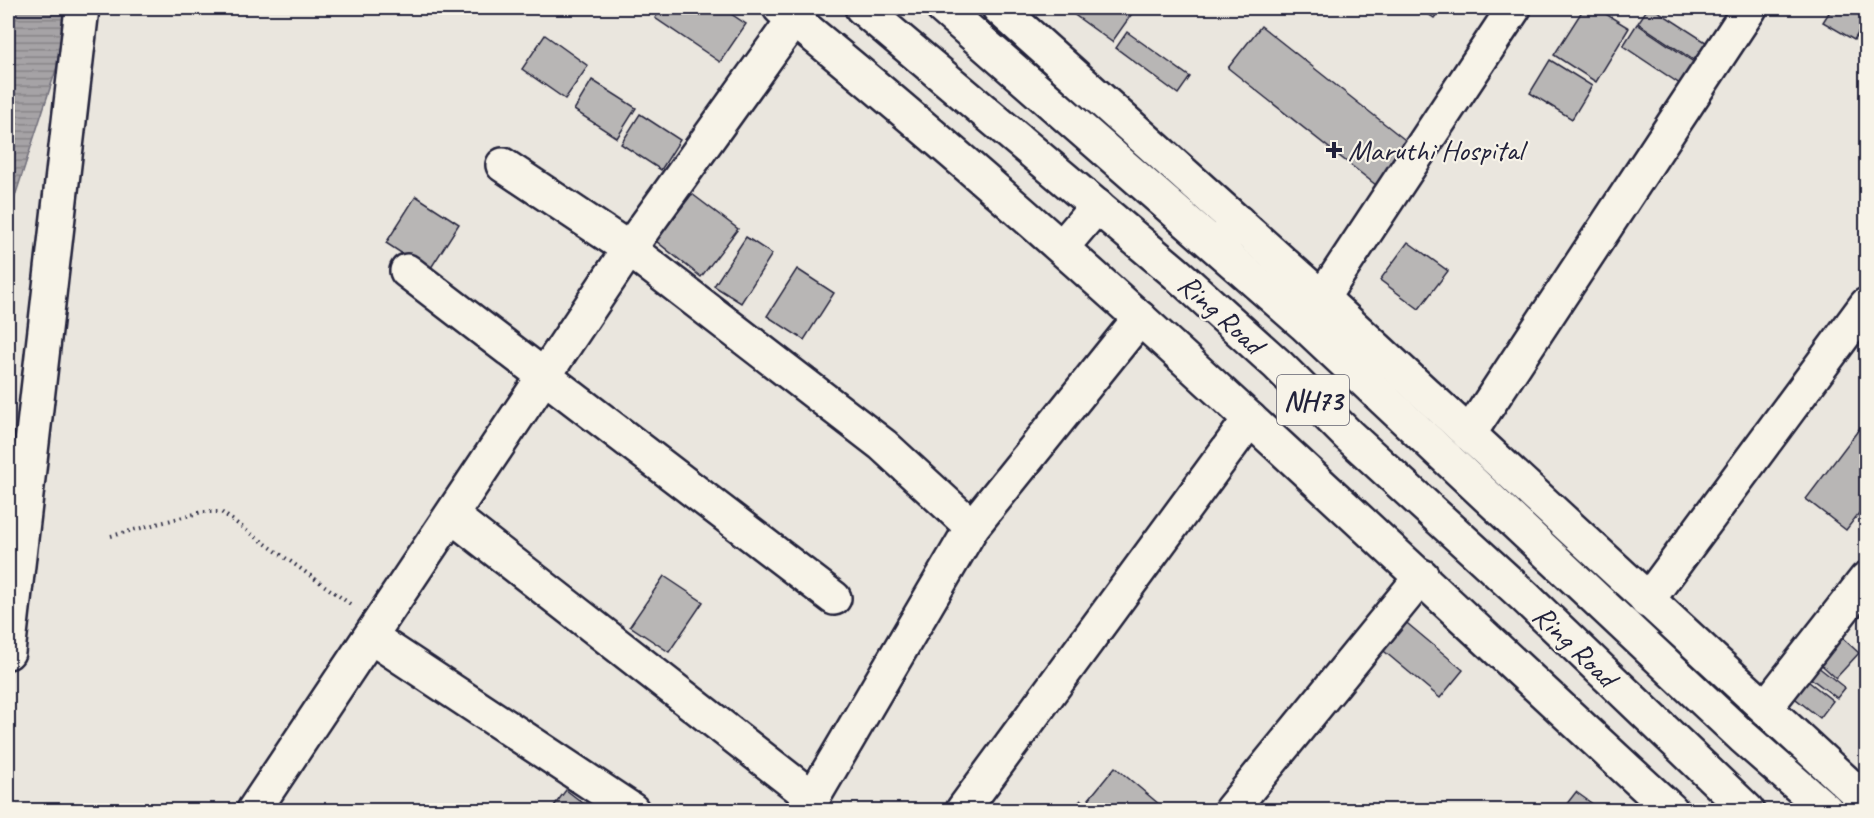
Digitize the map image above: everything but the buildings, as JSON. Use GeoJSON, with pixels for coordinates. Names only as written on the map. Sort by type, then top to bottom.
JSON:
{"type":"FeatureCollection","features":[{"type":"Feature","properties":{"kind":"main road"},"geometry":{"type":"LineString","coordinates":[[8,652],[82,8]]}},
{"type":"Feature","properties":{"kind":"main road","name":"Ring Road"},"geometry":{"type":"LineString","coordinates":[[862,8],[1097,206],[1278,365],[1348,435],[1525,597],[1747,810]]}},
{"type":"Feature","properties":{"kind":"main road","name":"Ring Road"},"geometry":{"type":"LineString","coordinates":[[943,8],[1304,324],[1743,737],[1826,810]]}},
{"type":"Feature","properties":{"kind":"main road"},"geometry":{"type":"LineString","coordinates":[[1322,297],[1514,8]]}},
{"type":"Feature","properties":{"kind":"main road"},"geometry":{"type":"LineString","coordinates":[[1469,434],[1750,8]]}},
{"type":"Feature","properties":{"kind":"main road"},"geometry":{"type":"LineString","coordinates":[[988,45],[1011,11],[1866,801]]}},
{"type":"Feature","properties":{"kind":"main road"},"geometry":{"type":"LineString","coordinates":[[254,810],[787,13],[901,105],[1062,247],[1422,576],[1671,810]]}},
{"type":"Feature","properties":{"kind":"main road"},"geometry":{"type":"LineString","coordinates":[[503,165],[629,249],[883,445],[972,527]]}},
{"type":"Feature","properties":{"kind":"main road"},"geometry":{"type":"LineString","coordinates":[[1062,247],[1097,206]]}},
{"type":"Feature","properties":{"kind":"main road"},"geometry":{"type":"LineString","coordinates":[[1218,247],[1238,222]]}},
{"type":"Feature","properties":{"kind":"main road"},"geometry":{"type":"LineString","coordinates":[[407,271],[834,598]]}},
{"type":"Feature","properties":{"kind":"main road"},"geometry":{"type":"LineString","coordinates":[[1647,601],[1866,305]]}},
{"type":"Feature","properties":{"kind":"main road"},"geometry":{"type":"LineString","coordinates":[[452,516],[808,804],[972,527],[1140,318]]}},
{"type":"Feature","properties":{"kind":"main road"},"geometry":{"type":"LineString","coordinates":[[963,810],[1250,420]]}},
{"type":"Feature","properties":{"kind":"main road"},"geometry":{"type":"LineString","coordinates":[[1416,498],[1451,462]]}},
{"type":"Feature","properties":{"kind":"main road"},"geometry":{"type":"LineString","coordinates":[[1231,810],[1422,576]]}},
{"type":"Feature","properties":{"kind":"main road"},"geometry":{"type":"LineString","coordinates":[[1766,707],[1866,579]]}},
{"type":"Feature","properties":{"kind":"main road"},"geometry":{"type":"LineString","coordinates":[[375,630],[632,810]]}},
{"type":"Feature","properties":{"kind":"path"},"geometry":{"type":"LineString","coordinates":[[111,536],[202,512],[221,512],[375,630]]}},
{"type":"Feature","properties":{"kind":"shaded area"},"geometry":{"type":"Polygon","coordinates":[[[8,8],[76,8],[8,218],[8,8]]]}},
{"type":"Feature","properties":{"kind":"place","name":"Maruthi Hospital"},"geometry":{"type":"Point","coordinates":[1334,150]}}]}
